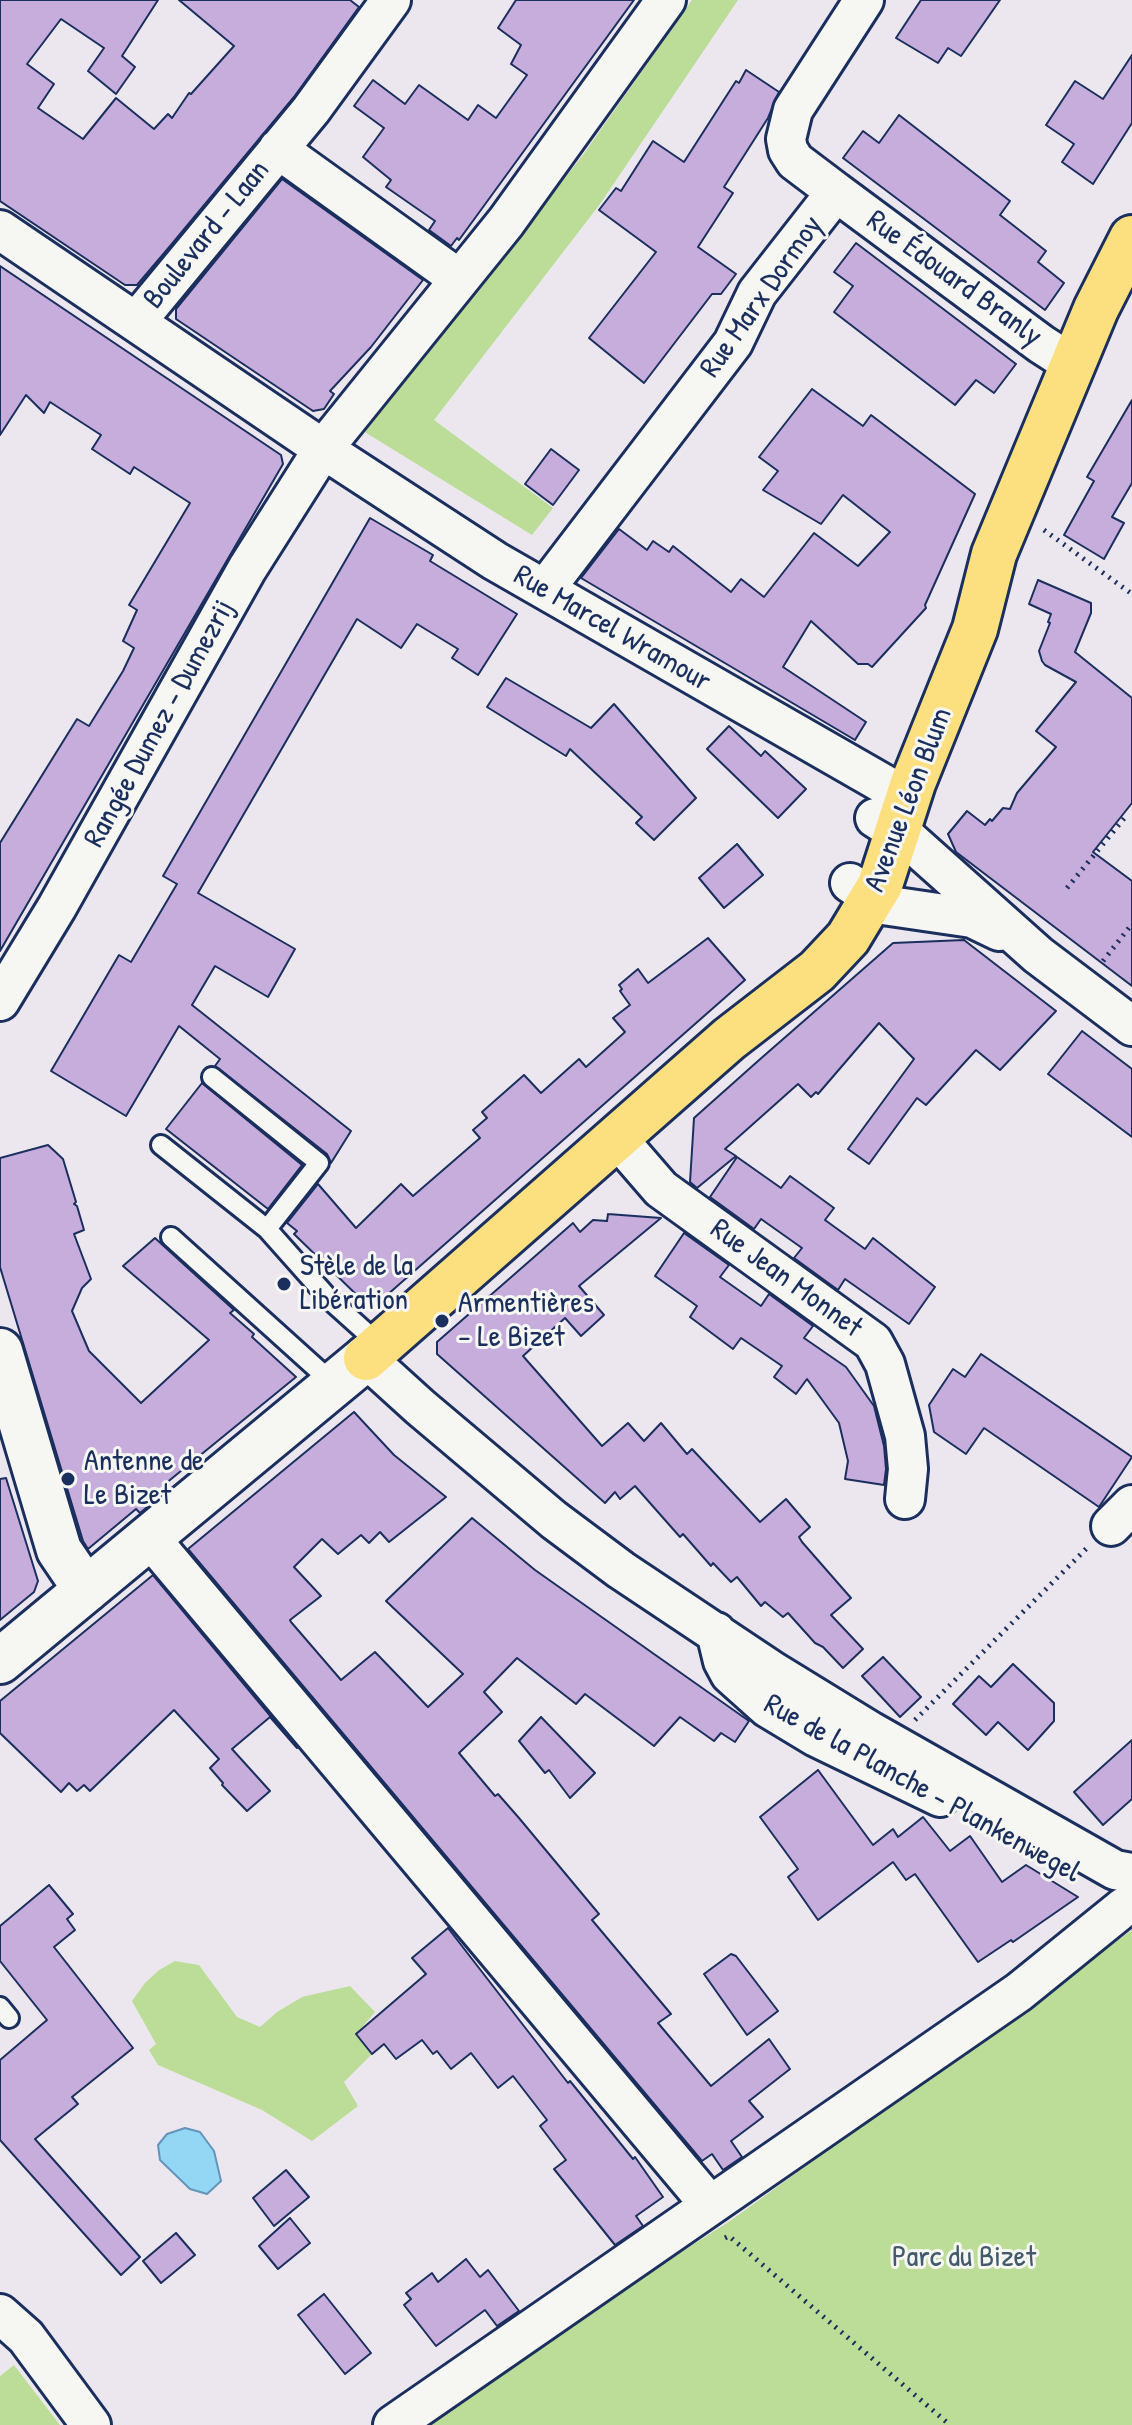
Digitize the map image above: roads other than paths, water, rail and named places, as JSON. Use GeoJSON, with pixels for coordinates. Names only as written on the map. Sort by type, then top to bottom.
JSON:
{"type":"FeatureCollection","features":[{"type":"Feature","properties":{"kind":"main road","name":"Avenue Léon Blum"},"geometry":{"type":"LineString","coordinates":[[360,1362],[729,1039],[817,971],[848,938],[861,891],[887,867],[892,809],[959,610],[994,554],[1096,309],[1132,238]]}},
{"type":"Feature","properties":{"kind":"street","name":"Boulevard - Laan"},"geometry":{"type":"LineString","coordinates":[[136,322],[311,110],[391,0]]}},
{"type":"Feature","properties":{"kind":"street","name":"Rangée Dumez - Dumezrij"},"geometry":{"type":"LineString","coordinates":[[0,1001],[57,907],[247,569],[323,449],[506,222],[666,0]]}},
{"type":"Feature","properties":{"kind":"street","name":"Rue Marx Dormoy"},"geometry":{"type":"LineString","coordinates":[[545,589],[733,343],[757,293],[836,192],[795,161],[786,139],[793,110],[864,0]]}},
{"type":"Feature","properties":{"kind":"street","name":"Boulevard - Laan"},"geometry":{"type":"LineString","coordinates":[[278,149],[459,279]]}},
{"type":"Feature","properties":{"kind":"street","name":"Rue Édouard Branly"},"geometry":{"type":"LineString","coordinates":[[836,192],[1072,364]]}},
{"type":"Feature","properties":{"kind":"street","name":"Rue Marcel Wramour"},"geometry":{"type":"LineString","coordinates":[[0,230],[323,449],[892,809],[1023,943]]}},
{"type":"Feature","properties":{"kind":"street"},"geometry":{"type":"LineString","coordinates":[[861,891],[893,908],[972,918],[1023,943],[1132,1026]]}},
{"type":"Feature","properties":{"kind":"street","name":"Rue Jean Monnet"},"geometry":{"type":"LineString","coordinates":[[616,1137],[661,1189],[873,1342],[885,1364],[905,1436],[908,1469],[905,1499]]}},
{"type":"Feature","properties":{"kind":"street"},"geometry":{"type":"LineString","coordinates":[[0,1351],[59,1550],[86,1590]]}},
{"type":"Feature","properties":{"kind":"street"},"geometry":{"type":"LineString","coordinates":[[0,1661],[360,1362],[420,1407],[570,1533],[785,1679],[1115,1870],[1129,1897],[1019,1992],[719,2220],[393,2425]]}},
{"type":"Feature","properties":{"kind":"street"},"geometry":{"type":"LineString","coordinates":[[150,1538],[719,2220]]}},
{"type":"Feature","properties":{"kind":"street","name":"Rue de la Planche - Plankenwegel"},"geometry":{"type":"LineString","coordinates":[[716,1632],[723,1661],[730,1674],[768,1708],[816,1737],[999,1827],[1080,1875],[1129,1897]]}},
{"type":"Feature","properties":{"kind":"street"},"geometry":{"type":"LineString","coordinates":[[0,2314],[26,2337],[91,2425]]}},
{"type":"Feature","properties":{"kind":"lane"},"geometry":{"type":"LineString","coordinates":[[212,1077],[319,1163],[267,1229]]}},
{"type":"Feature","properties":{"kind":"lane"},"geometry":{"type":"LineString","coordinates":[[161,1145],[267,1229],[331,1301],[360,1362]]}},
{"type":"Feature","properties":{"kind":"lane"},"geometry":{"type":"LineString","coordinates":[[171,1237],[360,1362]]}},
{"type":"Feature","properties":{"kind":"water"},"geometry":{"type":"Polygon","coordinates":[[[185,2128],[200,2132],[214,2151],[221,2181],[207,2194],[190,2189],[160,2160],[158,2145],[167,2134],[185,2128]]]}},
{"type":"Feature","properties":{"kind":"place","name":"Stèle de la Libération"},"geometry":{"type":"Point","coordinates":[284,1284]}},
{"type":"Feature","properties":{"kind":"place","name":"Armentières – Le Bizet"},"geometry":{"type":"Point","coordinates":[442,1321]}},
{"type":"Feature","properties":{"kind":"place","name":"Antenne de Le Bizet"},"geometry":{"type":"Point","coordinates":[68,1479]}},
{"type":"Feature","properties":{"kind":"park label","name":"Parc du Bizet"},"geometry":{"type":"Point","coordinates":[964,2258]}}]}
